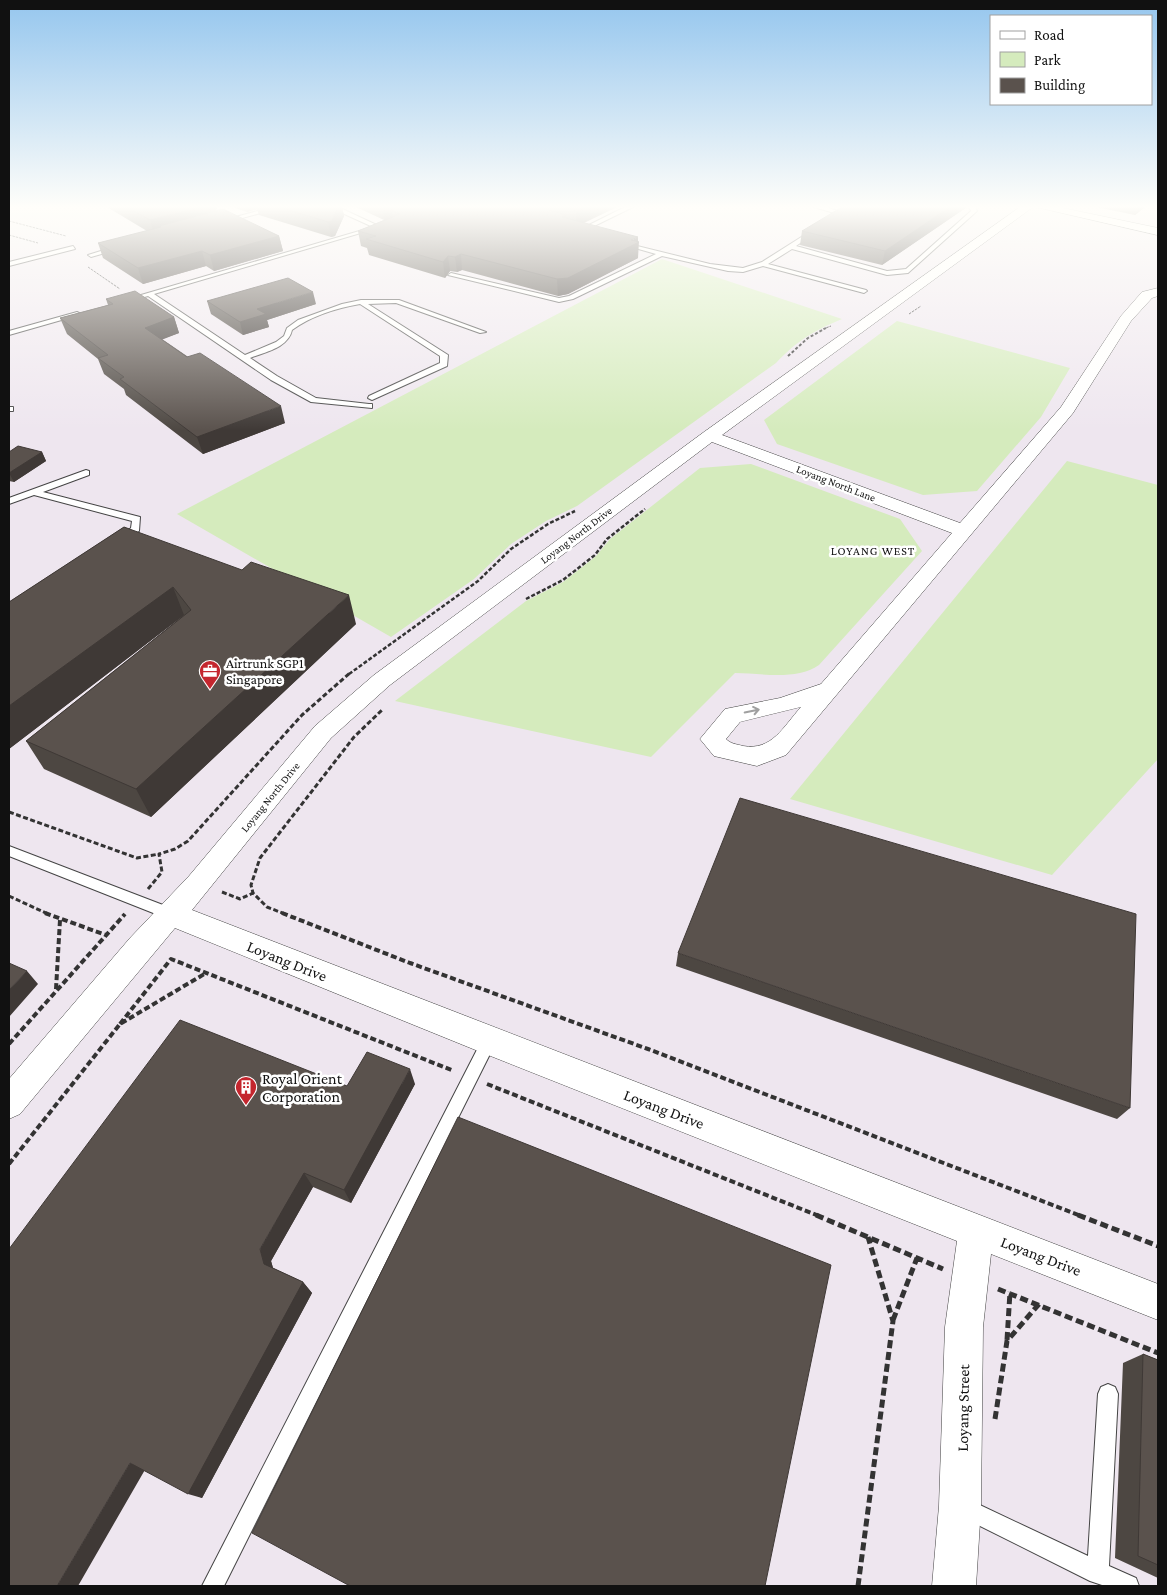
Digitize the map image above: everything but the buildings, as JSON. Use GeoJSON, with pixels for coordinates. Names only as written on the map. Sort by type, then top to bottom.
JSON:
{"type":"FeatureCollection","features":[{"type":"Feature","properties":{"kind":"street","name":"Loyang North Drive"},"geometry":{"type":"LineString","coordinates":[[171,914],[199,884],[324,732],[382,680],[710,436],[925,281]]}},
{"type":"Feature","properties":{"kind":"street"},"geometry":{"type":"LineString","coordinates":[[832,688],[1067,410],[1126,319],[1147,295],[1158,292]]}},
{"type":"Feature","properties":{"kind":"street"},"geometry":{"type":"LineString","coordinates":[[1126,319],[1146,314]]}},
{"type":"Feature","properties":{"kind":"street","name":"Loyang North Lane"},"geometry":{"type":"LineString","coordinates":[[710,436],[963,531]]}},
{"type":"Feature","properties":{"kind":"street"},"geometry":{"type":"LineString","coordinates":[[9,1103],[140,947],[171,914]]}},
{"type":"Feature","properties":{"kind":"street","name":"Loyang Drive"},"geometry":{"type":"LineString","coordinates":[[171,914],[489,1041],[1158,1302]]}},
{"type":"Feature","properties":{"kind":"street","name":"Loyang Street"},"geometry":{"type":"LineString","coordinates":[[954,1586],[960,1506],[964,1327],[976,1231]]}},
{"type":"Feature","properties":{"kind":"lane"},"geometry":{"type":"LineString","coordinates":[[116,303],[192,281]]}},
{"type":"Feature","properties":{"kind":"lane"},"geometry":{"type":"LineString","coordinates":[[479,281],[559,300],[571,298],[605,281]]}},
{"type":"Feature","properties":{"kind":"lane"},"geometry":{"type":"LineString","coordinates":[[828,281],[864,291]]}},
{"type":"Feature","properties":{"kind":"lane"},"geometry":{"type":"LineString","coordinates":[[149,294],[274,378],[314,400],[348,405],[371,402],[444,364],[444,355],[361,302]]}},
{"type":"Feature","properties":{"kind":"lane"},"geometry":{"type":"LineString","coordinates":[[244,358],[266,351],[279,344],[287,337],[289,329],[300,320],[344,305],[361,302],[397,301],[482,332]]}},
{"type":"Feature","properties":{"kind":"lane"},"geometry":{"type":"LineString","coordinates":[[10,333],[89,310]]}},
{"type":"Feature","properties":{"kind":"lane"},"geometry":{"type":"LineString","coordinates":[[9,501],[86,473]]}},
{"type":"Feature","properties":{"kind":"lane"},"geometry":{"type":"LineString","coordinates":[[34,492],[137,519],[136,529],[112,545]]}},
{"type":"Feature","properties":{"kind":"lane","name":"Loyang Drive"},"geometry":{"type":"LineString","coordinates":[[9,851],[171,914]]}},
{"type":"Feature","properties":{"kind":"lane"},"geometry":{"type":"LineString","coordinates":[[213,1586],[472,1078],[489,1041]]}},
{"type":"Feature","properties":{"kind":"lane"},"geometry":{"type":"LineString","coordinates":[[1098,1573],[1108,1394]]}},
{"type":"Feature","properties":{"kind":"lane"},"geometry":{"type":"LineString","coordinates":[[960,1506],[1128,1586]]}},
{"type":"Feature","properties":{"kind":"path"},"geometry":{"type":"LineString","coordinates":[[907,315],[921,306]]}},
{"type":"Feature","properties":{"kind":"path"},"geometry":{"type":"LineString","coordinates":[[525,599],[563,580],[594,555],[607,539],[645,509]]}},
{"type":"Feature","properties":{"kind":"path"},"geometry":{"type":"LineString","coordinates":[[388,705],[354,737],[260,858],[251,885],[253,893],[267,907],[410,963],[648,1049],[1158,1246]]}},
{"type":"Feature","properties":{"kind":"path"},"geometry":{"type":"LineString","coordinates":[[9,812],[137,858],[159,854]]}},
{"type":"Feature","properties":{"kind":"path"},"geometry":{"type":"LineString","coordinates":[[9,896],[60,920],[106,935],[9,1044]]}},
{"type":"Feature","properties":{"kind":"path"},"geometry":{"type":"LineString","coordinates":[[56,990],[60,920]]}},
{"type":"Feature","properties":{"kind":"path"},"geometry":{"type":"LineString","coordinates":[[9,1164],[171,959],[868,1236],[970,1280],[1010,1292],[1158,1353]]}},
{"type":"Feature","properties":{"kind":"path"},"geometry":{"type":"LineString","coordinates":[[120,1024],[206,973]]}},
{"type":"Feature","properties":{"kind":"path"},"geometry":{"type":"LineString","coordinates":[[868,1236],[893,1321]]}},
{"type":"Feature","properties":{"kind":"path"},"geometry":{"type":"LineString","coordinates":[[858,1586],[893,1321],[917,1258]]}},
{"type":"Feature","properties":{"kind":"path"},"geometry":{"type":"LineString","coordinates":[[1007,1341],[1010,1292]]}},
{"type":"Feature","properties":{"kind":"shaded area"},"geometry":{"type":"Polygon","coordinates":[[[9,281],[1158,281],[1158,1586],[9,1586],[9,281]]]}},
{"type":"Feature","properties":{"kind":"green space"},"geometry":{"type":"Polygon","coordinates":[[[619,281],[729,281],[842,319],[814,332],[799,342],[776,363],[577,506],[546,521],[511,544],[474,579],[391,637],[177,514],[619,281]]]}},
{"type":"Feature","properties":{"kind":"green space"},"geometry":{"type":"Polygon","coordinates":[[[897,321],[1070,368],[1041,417],[977,491],[923,495],[777,444],[764,420],[897,321]]]}},
{"type":"Feature","properties":{"kind":"green space"},"geometry":{"type":"Polygon","coordinates":[[[1067,461],[1158,485],[1158,759],[1052,875],[790,799],[1067,461]]]}},
{"type":"Feature","properties":{"kind":"green space"},"geometry":{"type":"Polygon","coordinates":[[[751,464],[900,519],[922,551],[819,665],[810,670],[789,675],[735,673],[651,757],[395,701],[526,601],[563,582],[596,556],[610,539],[700,468],[751,464]]]}},
{"type":"Feature","properties":{"kind":"place","name":"Airtrunk SGP1 Singapore"},"geometry":{"type":"Point","coordinates":[210,690]}},
{"type":"Feature","properties":{"kind":"place","name":"Royal Orient Corporation"},"geometry":{"type":"Point","coordinates":[246,1106]}},
{"type":"Feature","properties":{"kind":"district","name":"LOYANG WEST"},"geometry":{"type":"Point","coordinates":[873,551]}}]}
